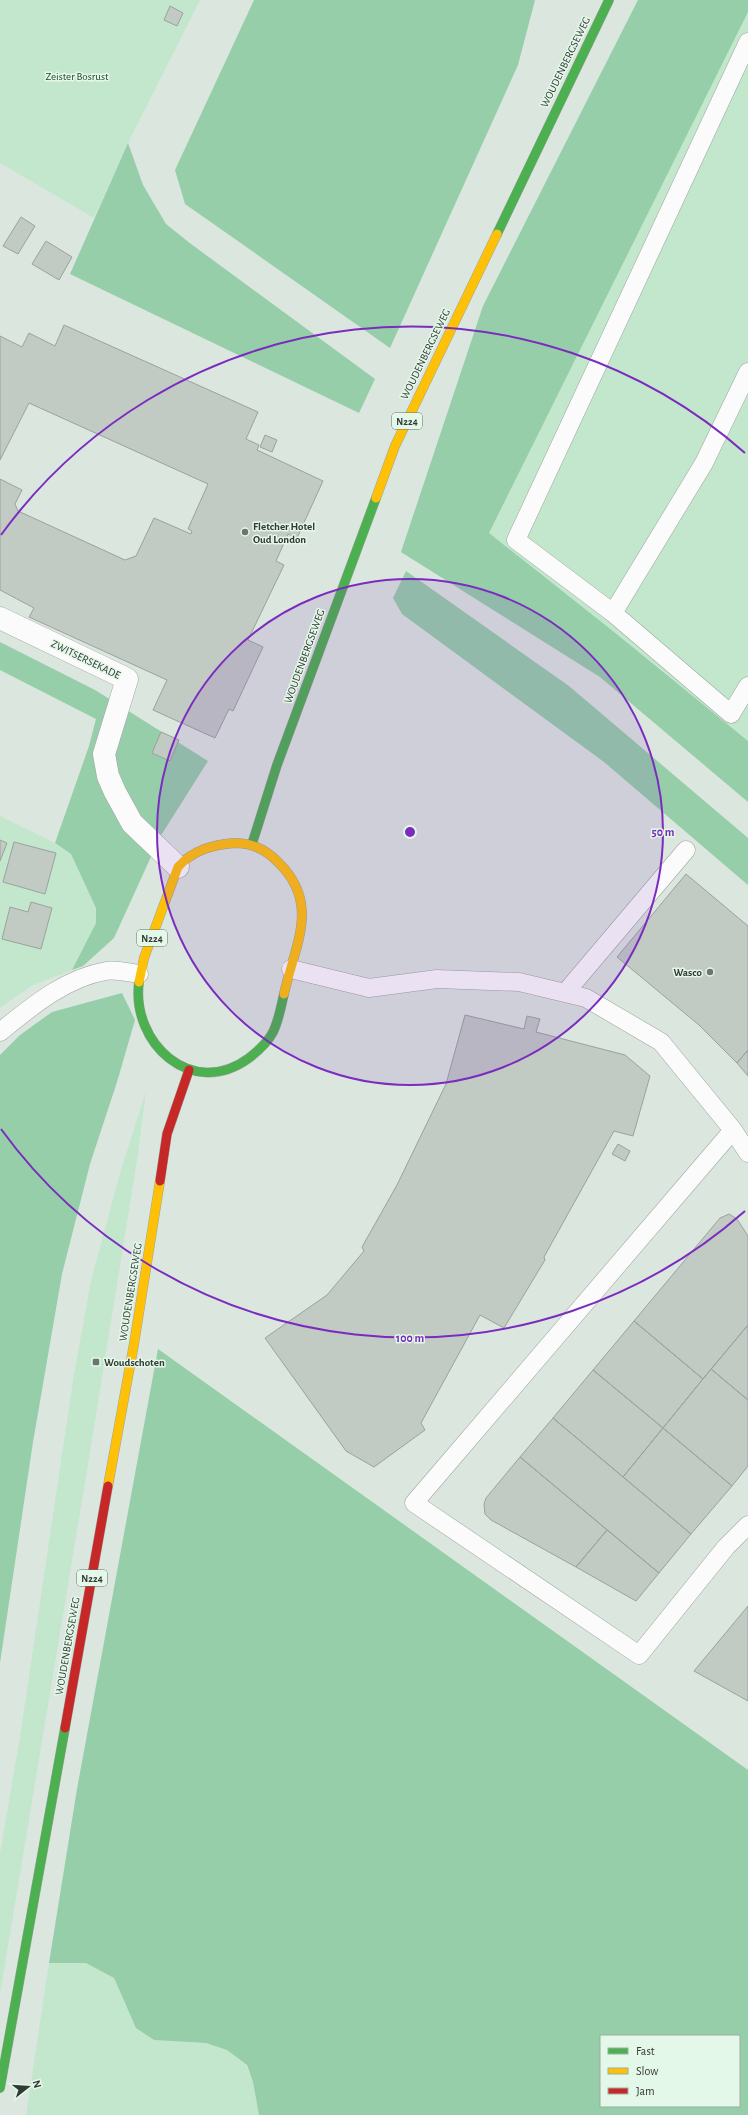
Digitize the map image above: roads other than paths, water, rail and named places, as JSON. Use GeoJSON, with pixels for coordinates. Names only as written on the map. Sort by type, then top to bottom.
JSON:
{"type":"FeatureCollection","features":[{"type":"Feature","properties":{"kind":"main road","name":"WOUDENBERGSEWEG"},"geometry":{"type":"LineString","coordinates":[[252,844],[280,757],[394,446],[609,0]]}},
{"type":"Feature","properties":{"kind":"main road","name":"N224"},"geometry":{"type":"LineString","coordinates":[[216,844],[252,844],[278,860],[291,877],[302,901],[301,929],[291,970],[272,1035],[258,1051],[238,1065],[215,1073],[189,1070],[166,1058],[152,1044],[142,1023],[137,998],[139,974],[178,867],[196,851],[216,844]]}},
{"type":"Feature","properties":{"kind":"main road","name":"WOUDENBERGSEWEG"},"geometry":{"type":"LineString","coordinates":[[0,2088],[134,1344],[167,1134],[189,1070]]}},
{"type":"Feature","properties":{"kind":"street","name":"ZWITSERSEKADE"},"geometry":{"type":"LineString","coordinates":[[0,618],[127,679],[104,754],[108,776],[132,823],[178,867]]}},
{"type":"Feature","properties":{"kind":"lane"},"geometry":{"type":"LineString","coordinates":[[748,42],[516,540],[613,613],[731,714],[748,686]]}},
{"type":"Feature","properties":{"kind":"lane"},"geometry":{"type":"LineString","coordinates":[[613,613],[704,463],[748,372]]}},
{"type":"Feature","properties":{"kind":"lane"},"geometry":{"type":"LineString","coordinates":[[565,993],[686,850]]}},
{"type":"Feature","properties":{"kind":"lane"},"geometry":{"type":"LineString","coordinates":[[0,1032],[31,1007],[77,978],[107,970],[139,974]]}},
{"type":"Feature","properties":{"kind":"lane"},"geometry":{"type":"LineString","coordinates":[[291,970],[369,988],[437,979],[520,982],[586,998],[661,1042],[733,1130],[748,1153]]}},
{"type":"Feature","properties":{"kind":"lane"},"geometry":{"type":"LineString","coordinates":[[733,1130],[414,1503],[639,1655],[726,1547],[748,1525]]}},
{"type":"Feature","properties":{"kind":"place","name":"Fletcher Hotel Oud London"},"geometry":{"type":"Point","coordinates":[245,532]}},
{"type":"Feature","properties":{"kind":"place","name":"Wasco"},"geometry":{"type":"Point","coordinates":[710,972]}},
{"type":"Feature","properties":{"kind":"place","name":"Woudschoten"},"geometry":{"type":"Point","coordinates":[96,1362]}},
{"type":"Feature","properties":{"kind":"park label","name":"Zeister Bosrust"},"geometry":{"type":"Point","coordinates":[77,76]}}]}
